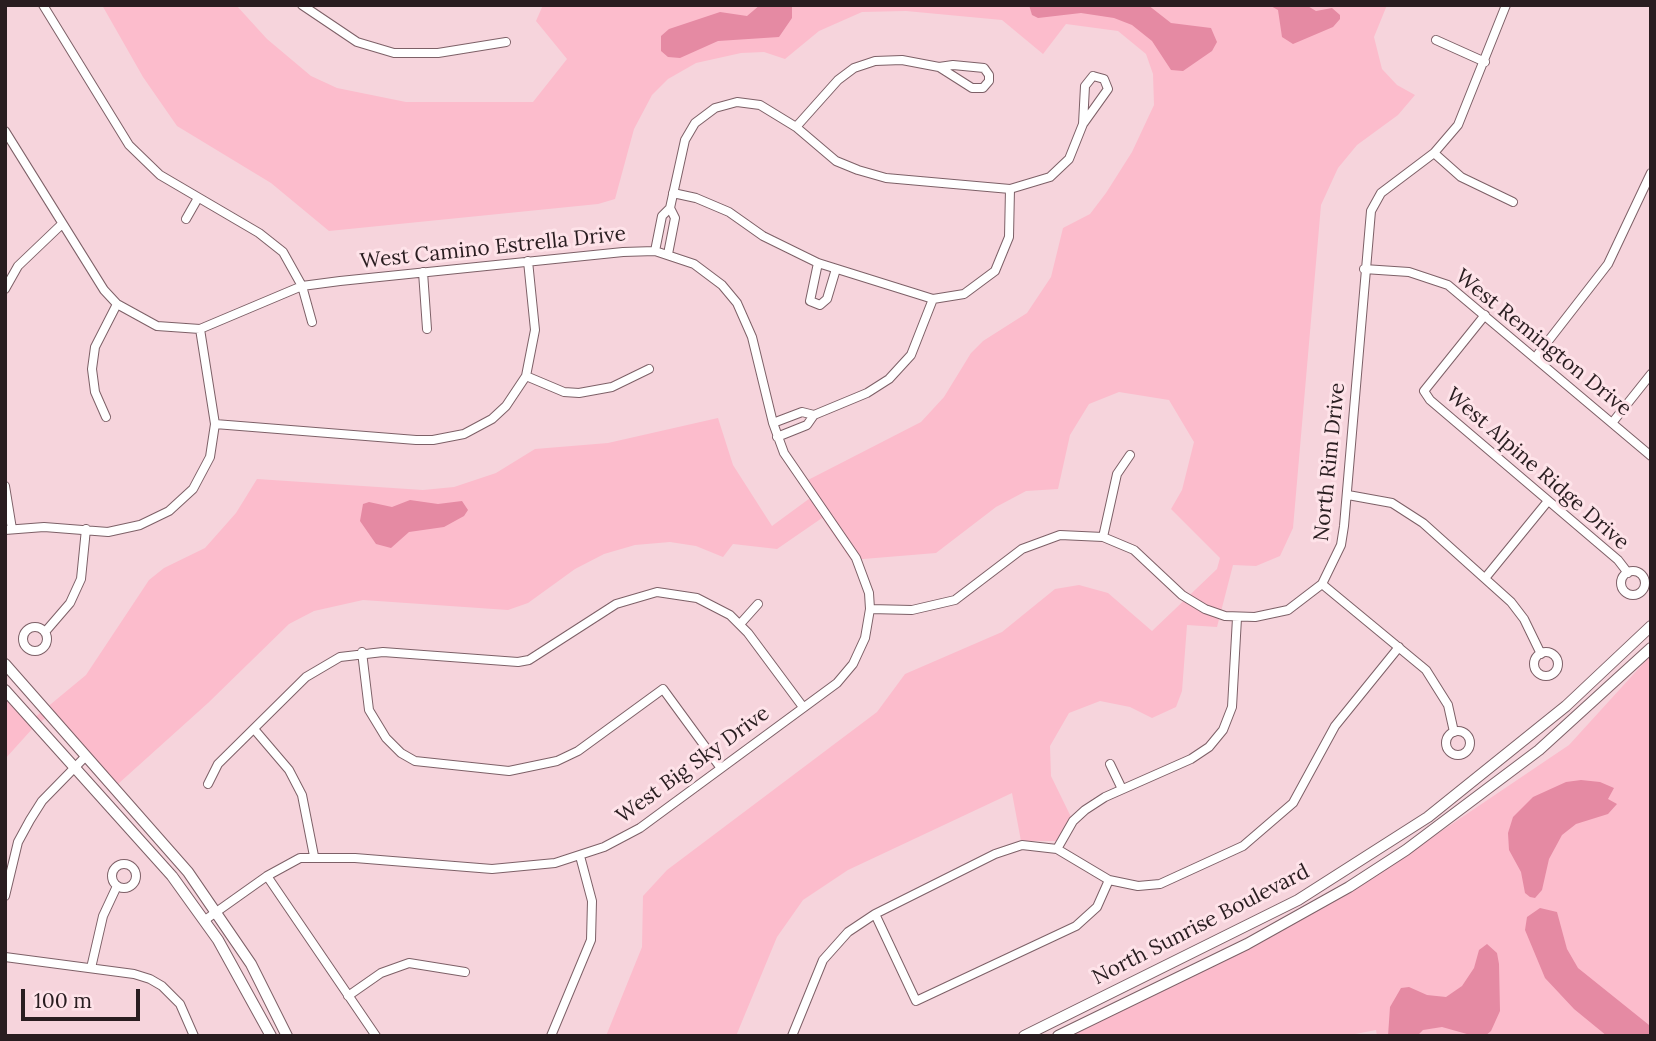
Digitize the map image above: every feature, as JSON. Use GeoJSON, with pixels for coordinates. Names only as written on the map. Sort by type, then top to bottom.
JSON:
{"type":"FeatureCollection","features":[{"type":"Feature","properties":{"kind":"street"},"geometry":{"type":"LineString","coordinates":[[43,5],[128,145],[144,162],[198,198],[259,233],[283,252],[302,286],[312,322]]}},
{"type":"Feature","properties":{"kind":"street","name":"North Rim Drive"},"geometry":{"type":"LineString","coordinates":[[870,609],[912,610],[942,605],[972,590],[1010,557],[1036,542],[1060,535],[1102,537],[1144,557],[1195,604],[1237,618],[1288,610],[1322,584],[1341,545],[1348,495],[1369,219],[1381,193],[1434,153],[1458,125],[1506,5]]}},
{"type":"Feature","properties":{"kind":"street"},"geometry":{"type":"LineString","coordinates":[[308,7],[356,42],[394,52],[438,53],[506,42]]}},
{"type":"Feature","properties":{"kind":"street"},"geometry":{"type":"LineString","coordinates":[[1436,40],[1485,62]]}},
{"type":"Feature","properties":{"kind":"street"},"geometry":{"type":"LineString","coordinates":[[796,127],[838,80],[854,68],[875,61],[979,66],[987,71],[989,81],[984,88],[972,88],[939,66]]}},
{"type":"Feature","properties":{"kind":"street"},"geometry":{"type":"LineString","coordinates":[[654,251],[662,216],[670,208],[685,141],[695,123],[715,108],[737,102],[760,105],[796,127],[836,161],[886,178],[1010,189],[1050,177],[1069,159],[1083,124],[1107,93],[1106,82],[1100,77],[1090,78],[1084,86],[1083,124]]}},
{"type":"Feature","properties":{"kind":"street","name":"West Camino Estrella Drive"},"geometry":{"type":"LineString","coordinates":[[5,131],[104,290],[117,304],[157,326],[200,329],[302,286],[423,272],[654,251],[694,264],[722,285],[737,303],[752,337],[777,438],[794,469],[856,558],[864,575],[870,609]]}},
{"type":"Feature","properties":{"kind":"street"},"geometry":{"type":"LineString","coordinates":[[1434,153],[1461,177],[1513,202]]}},
{"type":"Feature","properties":{"kind":"street"},"geometry":{"type":"LineString","coordinates":[[1535,358],[1608,264],[1651,173]]}},
{"type":"Feature","properties":{"kind":"street"},"geometry":{"type":"LineString","coordinates":[[673,193],[696,198],[729,212],[763,236],[818,264],[933,299],[964,294],[995,271],[1009,237],[1010,189]]}},
{"type":"Feature","properties":{"kind":"street"},"geometry":{"type":"LineString","coordinates":[[186,219],[198,198]]}},
{"type":"Feature","properties":{"kind":"street"},"geometry":{"type":"LineString","coordinates":[[668,254],[675,218],[670,208]]}},
{"type":"Feature","properties":{"kind":"street"},"geometry":{"type":"LineString","coordinates":[[5,289],[19,266],[62,224]]}},
{"type":"Feature","properties":{"kind":"street"},"geometry":{"type":"LineString","coordinates":[[215,424],[416,440],[450,438],[492,419],[506,406],[526,376],[535,330],[528,261]]}},
{"type":"Feature","properties":{"kind":"street"},"geometry":{"type":"LineString","coordinates":[[818,264],[810,301],[820,305],[827,299],[836,269]]}},
{"type":"Feature","properties":{"kind":"street","name":"West Remington Drive"},"geometry":{"type":"LineString","coordinates":[[1364,269],[1393,270],[1434,278],[1448,285],[1651,456]]}},
{"type":"Feature","properties":{"kind":"street"},"geometry":{"type":"LineString","coordinates":[[423,272],[427,329]]}},
{"type":"Feature","properties":{"kind":"street"},"geometry":{"type":"LineString","coordinates":[[777,438],[807,425],[814,415],[867,393],[898,371],[918,341],[933,299]]}},
{"type":"Feature","properties":{"kind":"street"},"geometry":{"type":"LineString","coordinates":[[106,417],[95,393],[92,369],[95,347],[117,304]]}},
{"type":"Feature","properties":{"kind":"street","name":"West Alpine Ridge Drive"},"geometry":{"type":"LineString","coordinates":[[1485,315],[1424,391],[1430,400],[1618,559],[1628,573]]}},
{"type":"Feature","properties":{"kind":"street"},"geometry":{"type":"LineString","coordinates":[[5,486],[8,529],[108,532],[141,525],[169,511],[193,489],[210,457],[215,424],[200,329]]}},
{"type":"Feature","properties":{"kind":"street"},"geometry":{"type":"LineString","coordinates":[[526,376],[564,392],[579,393],[612,387],[649,369]]}},
{"type":"Feature","properties":{"kind":"street"},"geometry":{"type":"LineString","coordinates":[[1612,423],[1651,374]]}},
{"type":"Feature","properties":{"kind":"street"},"geometry":{"type":"LineString","coordinates":[[772,423],[803,412],[814,415]]}},
{"type":"Feature","properties":{"kind":"street"},"geometry":{"type":"LineString","coordinates":[[1102,537],[1117,474],[1130,455]]}},
{"type":"Feature","properties":{"kind":"street"},"geometry":{"type":"LineString","coordinates":[[1348,495],[1381,499],[1404,509],[1486,578],[1524,619],[1541,654]]}},
{"type":"Feature","properties":{"kind":"street"},"geometry":{"type":"LineString","coordinates":[[1486,578],[1548,502]]}},
{"type":"Feature","properties":{"kind":"street"},"geometry":{"type":"LineString","coordinates":[[45,632],[71,603],[81,579],[86,530]]}},
{"type":"Feature","properties":{"kind":"street"},"geometry":{"type":"LineString","coordinates":[[1322,584],[1426,670],[1448,705],[1454,732]]}},
{"type":"Feature","properties":{"kind":"street"},"geometry":{"type":"LineString","coordinates":[[208,784],[218,764],[254,729],[321,666],[340,657],[362,652],[518,662],[529,660],[616,604],[657,592],[680,593],[712,604],[741,623],[803,707]]}},
{"type":"Feature","properties":{"kind":"street"},"geometry":{"type":"LineString","coordinates":[[741,623],[758,604]]}},
{"type":"Feature","properties":{"kind":"street","name":"West Big Sky Drive"},"geometry":{"type":"LineString","coordinates":[[205,920],[285,863],[314,856],[492,869],[555,863],[580,856],[640,828],[837,683],[853,664],[865,638],[870,609]]}},
{"type":"Feature","properties":{"kind":"street"},"geometry":{"type":"LineString","coordinates":[[1057,849],[1073,821],[1085,810],[1122,789],[1191,760],[1209,747],[1223,730],[1231,707],[1237,618]]}},
{"type":"Feature","properties":{"kind":"street","name":"North Sunrise Boulevard"},"geometry":{"type":"LineString","coordinates":[[1024,1036],[1298,900],[1428,817],[1566,706],[1651,626]]}},
{"type":"Feature","properties":{"kind":"street"},"geometry":{"type":"LineString","coordinates":[[792,1036],[823,960],[848,932],[875,914],[995,854],[1021,845],[1057,849],[1109,880],[1138,886],[1160,884],[1243,846],[1261,834],[1293,803],[1335,726],[1399,647]]}},
{"type":"Feature","properties":{"kind":"street","name":"North Sunrise Boulevard"},"geometry":{"type":"LineString","coordinates":[[1058,1036],[1247,944],[1395,857],[1436,830],[1539,750],[1651,648]]}},
{"type":"Feature","properties":{"kind":"street"},"geometry":{"type":"LineString","coordinates":[[362,652],[369,710],[386,738],[401,753],[415,761],[509,771],[557,761],[578,751],[663,689],[720,768]]}},
{"type":"Feature","properties":{"kind":"street"},"geometry":{"type":"LineString","coordinates":[[5,664],[176,857],[251,964],[286,1036]]}},
{"type":"Feature","properties":{"kind":"street"},"geometry":{"type":"LineString","coordinates":[[5,690],[164,867],[205,920],[240,976],[271,1036]]}},
{"type":"Feature","properties":{"kind":"street"},"geometry":{"type":"LineString","coordinates":[[254,729],[289,770],[302,795],[314,856]]}},
{"type":"Feature","properties":{"kind":"street"},"geometry":{"type":"LineString","coordinates":[[5,896],[18,842],[30,820],[42,801],[85,757]]}},
{"type":"Feature","properties":{"kind":"street"},"geometry":{"type":"LineString","coordinates":[[1110,764],[1122,789]]}},
{"type":"Feature","properties":{"kind":"street"},"geometry":{"type":"LineString","coordinates":[[551,1036],[591,940],[592,901],[580,856]]}},
{"type":"Feature","properties":{"kind":"street"},"geometry":{"type":"LineString","coordinates":[[267,876],[376,1036]]}},
{"type":"Feature","properties":{"kind":"street"},"geometry":{"type":"LineString","coordinates":[[875,914],[916,1001],[1076,926],[1097,907],[1109,880]]}},
{"type":"Feature","properties":{"kind":"street"},"geometry":{"type":"LineString","coordinates":[[92,968],[103,916],[117,886]]}},
{"type":"Feature","properties":{"kind":"street"},"geometry":{"type":"LineString","coordinates":[[5,957],[134,974],[162,986],[180,1004],[194,1036]]}},
{"type":"Feature","properties":{"kind":"street"},"geometry":{"type":"LineString","coordinates":[[348,996],[381,973],[410,963],[465,972]]}},
{"type":"Feature","properties":{"kind":"shaded area"},"geometry":{"type":"Polygon","coordinates":[[[102,5],[236,5],[267,39],[311,76],[337,88],[406,102],[533,102],[567,59],[536,21],[543,5],[1387,5],[1374,37],[1382,69],[1397,85],[1415,95],[1398,115],[1357,145],[1338,168],[1321,205],[1293,528],[1280,556],[1256,566],[1233,565],[1217,627],[1187,625],[1182,691],[1176,707],[1152,718],[1130,707],[1100,701],[1069,713],[1050,746],[1051,776],[1071,817],[1056,841],[1021,841],[1012,793],[848,870],[803,900],[777,937],[736,1036],[606,1036],[642,947],[643,896],[667,870],[877,712],[905,674],[1002,632],[1055,589],[1079,585],[1108,593],[1152,631],[1217,569],[1220,558],[1171,509],[1182,490],[1194,442],[1169,400],[1119,392],[1089,404],[1070,435],[1058,489],[1026,491],[996,507],[936,553],[851,560],[822,518],[777,549],[733,544],[723,557],[696,546],[670,542],[635,545],[604,554],[575,569],[528,603],[508,610],[363,600],[314,611],[289,624],[208,703],[118,784],[53,712],[33,728],[5,759],[5,697],[28,723],[86,675],[149,580],[164,568],[205,548],[236,513],[257,479],[423,490],[454,487],[496,473],[535,449],[608,443],[718,418],[733,465],[772,526],[817,493],[808,480],[921,422],[944,397],[971,353],[983,341],[1027,313],[1051,277],[1063,228],[1090,214],[1106,193],[1132,152],[1154,105],[1153,74],[1146,54],[1118,31],[1066,24],[1043,54],[1002,20],[906,11],[862,12],[819,31],[785,59],[764,52],[741,53],[696,63],[668,79],[652,95],[634,129],[615,199],[598,204],[329,231],[271,183],[177,126],[143,77],[102,5]]]}},
{"type":"Feature","properties":{"kind":"shaded area"},"geometry":{"type":"Polygon","coordinates":[[[760,5],[792,5],[792,18],[779,37],[718,41],[680,58],[668,57],[661,51],[661,36],[669,29],[720,12],[747,16],[760,5]]]}},
{"type":"Feature","properties":{"kind":"shaded area"},"geometry":{"type":"Polygon","coordinates":[[[1029,5],[1148,5],[1171,23],[1211,28],[1217,42],[1212,51],[1183,71],[1171,70],[1152,41],[1132,25],[1114,18],[1081,13],[1038,18],[1032,15],[1029,5]]]}},
{"type":"Feature","properties":{"kind":"shaded area"},"geometry":{"type":"Polygon","coordinates":[[[1269,5],[1306,5],[1316,11],[1332,8],[1340,15],[1340,19],[1333,27],[1293,44],[1282,37],[1278,10],[1269,5]]]}},
{"type":"Feature","properties":{"kind":"shaded area"},"geometry":{"type":"Polygon","coordinates":[[[410,500],[438,504],[462,501],[468,510],[464,516],[444,527],[409,532],[391,548],[376,544],[360,521],[363,504],[369,502],[392,507],[410,500]]]}},
{"type":"Feature","properties":{"kind":"shaded area"},"geometry":{"type":"Polygon","coordinates":[[[1651,655],[1651,1036],[1377,1036],[1376,1030],[1345,1036],[1069,1036],[1266,940],[1400,859],[1569,745],[1651,655]]]}},
{"type":"Feature","properties":{"kind":"shaded area"},"geometry":{"type":"Polygon","coordinates":[[[1566,782],[1600,782],[1614,788],[1608,799],[1617,804],[1608,814],[1576,824],[1562,835],[1549,859],[1542,890],[1535,898],[1530,897],[1525,893],[1521,872],[1509,850],[1508,833],[1513,817],[1533,797],[1566,782]]]}},
{"type":"Feature","properties":{"kind":"shaded area"},"geometry":{"type":"Polygon","coordinates":[[[1540,908],[1557,912],[1567,949],[1578,968],[1649,1025],[1651,1036],[1607,1036],[1574,1009],[1545,978],[1525,930],[1527,917],[1540,908]]]}},
{"type":"Feature","properties":{"kind":"shaded area"},"geometry":{"type":"Polygon","coordinates":[[[1487,944],[1497,953],[1499,964],[1500,1011],[1491,1031],[1485,1036],[1474,1036],[1442,1027],[1423,1030],[1417,1036],[1388,1036],[1390,1007],[1401,988],[1409,987],[1427,995],[1446,997],[1462,986],[1474,968],[1479,950],[1487,944]]]}}]}
